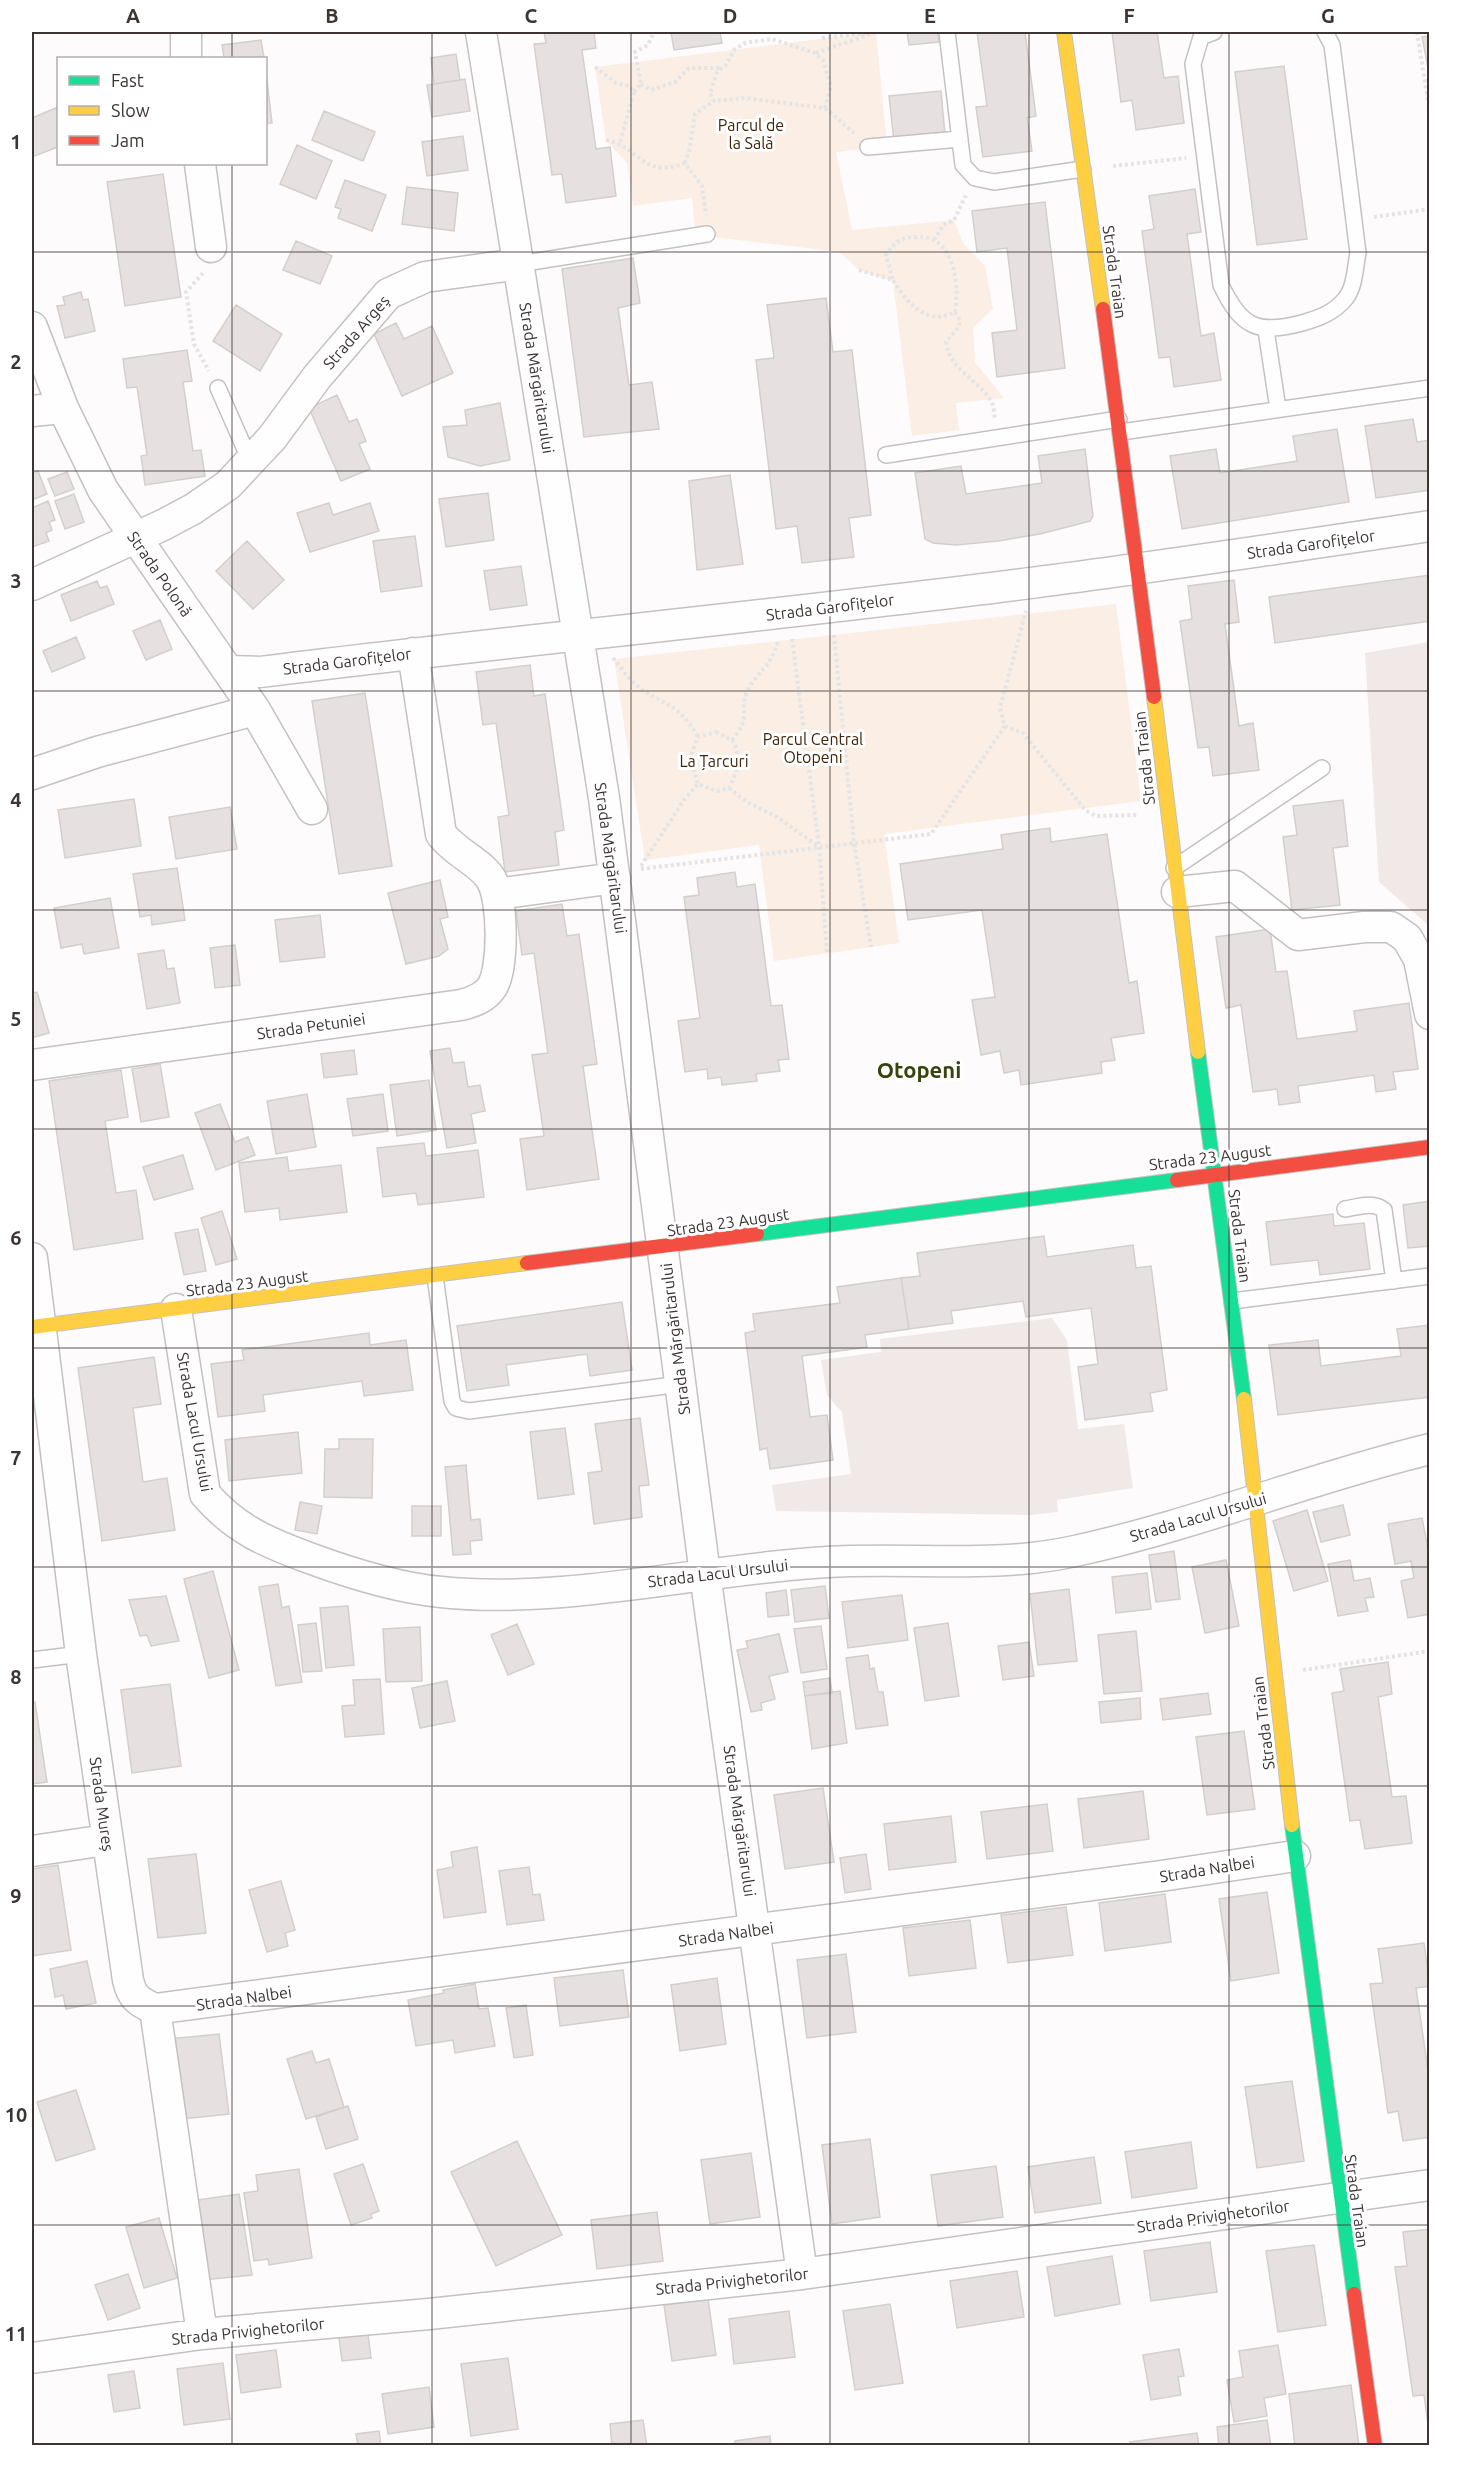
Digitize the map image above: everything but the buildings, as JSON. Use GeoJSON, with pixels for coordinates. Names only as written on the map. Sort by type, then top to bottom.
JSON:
{"type":"FeatureCollection","features":[{"type":"Feature","properties":{"kind":"street"},"geometry":{"type":"LineString","coordinates":[[186,32],[186,57]]}},
{"type":"Feature","properties":{"kind":"street"},"geometry":{"type":"LineString","coordinates":[[481,32],[519,264]]}},
{"type":"Feature","properties":{"kind":"street","name":"Strada Traian"},"geometry":{"type":"LineString","coordinates":[[1064,32],[1139,568],[1175,880],[1216,1173],[1257,1500],[1295,1856],[1375,2445]]}},
{"type":"Feature","properties":{"kind":"street"},"geometry":{"type":"LineString","coordinates":[[200,165],[211,247]]}},
{"type":"Feature","properties":{"kind":"street","name":"Strada Argeș"},"geometry":{"type":"LineString","coordinates":[[32,585],[193,509],[228,485],[251,463],[347,340],[388,294],[425,277],[519,264]]}},
{"type":"Feature","properties":{"kind":"street","name":"Strada Mărgăritarului"},"geometry":{"type":"LineString","coordinates":[[519,264],[578,634],[622,873],[664,1247],[705,1574],[802,2274]]}},
{"type":"Feature","properties":{"kind":"street","name":"Strada Polonă"},"geometry":{"type":"LineString","coordinates":[[32,327],[63,408],[103,490],[255,710],[312,809]]}},
{"type":"Feature","properties":{"kind":"street"},"geometry":{"type":"LineString","coordinates":[[32,411],[63,408]]}},
{"type":"Feature","properties":{"kind":"street","name":"Strada Garofițelor"},"geometry":{"type":"LineString","coordinates":[[228,671],[260,672],[578,634],[782,617],[831,607],[1029,584],[1430,526]]}},
{"type":"Feature","properties":{"kind":"street"},"geometry":{"type":"LineString","coordinates":[[413,653],[441,834],[452,848],[482,869],[492,880],[497,894],[622,873]]}},
{"type":"Feature","properties":{"kind":"street"},"geometry":{"type":"LineString","coordinates":[[32,774],[97,752],[255,710]]}},
{"type":"Feature","properties":{"kind":"street"},"geometry":{"type":"LineString","coordinates":[[1175,880],[1235,886],[1298,935],[1364,927],[1391,927],[1407,939],[1419,959],[1430,1014]]}},
{"type":"Feature","properties":{"kind":"street","name":"Strada Petuniei"},"geometry":{"type":"LineString","coordinates":[[32,1065],[473,1002],[491,988],[497,976],[500,932],[497,894]]}},
{"type":"Feature","properties":{"kind":"street","name":"Strada 23 August"},"geometry":{"type":"LineString","coordinates":[[36,1326],[1430,1147]]}},
{"type":"Feature","properties":{"kind":"street","name":"Strada Mureș"},"geometry":{"type":"LineString","coordinates":[[32,1258],[36,1326],[106,1840],[131,1994],[139,2002],[155,2009]]}},
{"type":"Feature","properties":{"kind":"street","name":"Strada Lacul Ursului"},"geometry":{"type":"LineString","coordinates":[[176,1309],[205,1494],[224,1516],[249,1533],[336,1568],[390,1583],[440,1592],[550,1592],[775,1565],[832,1561],[1047,1556],[1154,1530],[1430,1449]]}},
{"type":"Feature","properties":{"kind":"street"},"geometry":{"type":"LineString","coordinates":[[32,1851],[106,1840]]}},
{"type":"Feature","properties":{"kind":"street","name":"Strada Nalbei"},"geometry":{"type":"LineString","coordinates":[[155,2009],[1295,1856]]}},
{"type":"Feature","properties":{"kind":"street"},"geometry":{"type":"LineString","coordinates":[[155,2009],[202,2334]]}},
{"type":"Feature","properties":{"kind":"street","name":"Strada Privighetorilor"},"geometry":{"type":"LineString","coordinates":[[32,2358],[202,2334],[429,2314],[802,2274],[1430,2185]]}},
{"type":"Feature","properties":{"kind":"lane"},"geometry":{"type":"LineString","coordinates":[[947,32],[963,165],[975,178],[994,183],[1083,169]]}},
{"type":"Feature","properties":{"kind":"lane"},"geometry":{"type":"LineString","coordinates":[[1191,32],[1192,64],[1221,285],[1230,305],[1245,321],[1266,330],[1323,317],[1346,297],[1352,286],[1358,253],[1332,45],[1325,32]]}},
{"type":"Feature","properties":{"kind":"lane"},"geometry":{"type":"LineString","coordinates":[[1192,64],[1202,37],[1214,32]]}},
{"type":"Feature","properties":{"kind":"lane"},"geometry":{"type":"LineString","coordinates":[[868,147],[960,139]]}},
{"type":"Feature","properties":{"kind":"lane"},"geometry":{"type":"LineString","coordinates":[[519,264],[707,234]]}},
{"type":"Feature","properties":{"kind":"lane"},"geometry":{"type":"LineString","coordinates":[[1266,330],[1278,409]]}},
{"type":"Feature","properties":{"kind":"lane"},"geometry":{"type":"LineString","coordinates":[[218,388],[251,463]]}},
{"type":"Feature","properties":{"kind":"lane"},"geometry":{"type":"LineString","coordinates":[[886,455],[997,438],[1278,409],[1430,388]]}},
{"type":"Feature","properties":{"kind":"lane"},"geometry":{"type":"LineString","coordinates":[[1175,880],[1322,768]]}},
{"type":"Feature","properties":{"kind":"lane"},"geometry":{"type":"LineString","coordinates":[[1345,1209],[1378,1205],[1384,1210],[1394,1281]]}},
{"type":"Feature","properties":{"kind":"lane"},"geometry":{"type":"LineString","coordinates":[[435,1276],[452,1401],[456,1408],[469,1411],[681,1384]]}},
{"type":"Feature","properties":{"kind":"lane"},"geometry":{"type":"LineString","coordinates":[[1232,1301],[1430,1276]]}},
{"type":"Feature","properties":{"kind":"lane"},"geometry":{"type":"LineString","coordinates":[[32,1660],[81,1654]]}},
{"type":"Feature","properties":{"kind":"path"},"geometry":{"type":"LineString","coordinates":[[654,32],[648,45],[634,52],[641,84],[651,90],[675,82],[689,68],[722,68]]}},
{"type":"Feature","properties":{"kind":"path"},"geometry":{"type":"LineString","coordinates":[[822,38],[876,32]]}},
{"type":"Feature","properties":{"kind":"path"},"geometry":{"type":"LineString","coordinates":[[815,53],[876,32]]}},
{"type":"Feature","properties":{"kind":"path"},"geometry":{"type":"LineString","coordinates":[[1417,32],[1430,113]]}},
{"type":"Feature","properties":{"kind":"path"},"geometry":{"type":"LineString","coordinates":[[714,101],[710,94],[713,83],[734,50],[745,43],[772,39],[784,41],[815,53],[823,60],[831,86],[825,108]]}},
{"type":"Feature","properties":{"kind":"path"},"geometry":{"type":"LineString","coordinates":[[595,67],[616,83],[629,86],[634,92]]}},
{"type":"Feature","properties":{"kind":"path"},"geometry":{"type":"LineString","coordinates":[[620,143],[634,92],[641,84]]}},
{"type":"Feature","properties":{"kind":"path"},"geometry":{"type":"LineString","coordinates":[[606,140],[620,143],[656,169],[670,168],[684,163],[689,152],[695,114],[714,101],[745,98],[825,108],[868,147]]}},
{"type":"Feature","properties":{"kind":"path"},"geometry":{"type":"LineString","coordinates":[[1083,169],[1204,156]]}},
{"type":"Feature","properties":{"kind":"path"},"geometry":{"type":"LineString","coordinates":[[684,163],[702,186],[706,197],[707,234]]}},
{"type":"Feature","properties":{"kind":"path"},"geometry":{"type":"LineString","coordinates":[[934,240],[943,225],[954,220],[975,178]]}},
{"type":"Feature","properties":{"kind":"path"},"geometry":{"type":"LineString","coordinates":[[1353,220],[1430,209]]}},
{"type":"Feature","properties":{"kind":"path"},"geometry":{"type":"LineString","coordinates":[[955,312],[947,317],[930,316],[915,309],[904,299],[893,280],[886,255],[893,243],[909,237],[927,236],[940,243],[949,257],[959,294],[955,312],[960,320],[959,327],[946,342],[947,351],[961,370],[992,402],[997,438]]}},
{"type":"Feature","properties":{"kind":"path"},"geometry":{"type":"LineString","coordinates":[[211,247],[203,274],[186,292],[194,344],[218,388]]}},
{"type":"Feature","properties":{"kind":"path"},"geometry":{"type":"LineString","coordinates":[[859,270],[893,280]]}},
{"type":"Feature","properties":{"kind":"path"},"geometry":{"type":"LineString","coordinates":[[622,873],[819,846],[932,834],[1005,726],[1000,708],[1026,615],[1029,584]]}},
{"type":"Feature","properties":{"kind":"path"},"geometry":{"type":"LineString","coordinates":[[831,607],[854,843],[871,947]]}},
{"type":"Feature","properties":{"kind":"path"},"geometry":{"type":"LineString","coordinates":[[732,740],[743,729],[746,694],[775,656],[782,617]]}},
{"type":"Feature","properties":{"kind":"path"},"geometry":{"type":"LineString","coordinates":[[782,617],[792,640],[819,846],[827,953]]}},
{"type":"Feature","properties":{"kind":"path"},"geometry":{"type":"LineString","coordinates":[[578,634],[614,659],[635,684],[678,709],[689,721],[698,737],[690,759],[698,784]]}},
{"type":"Feature","properties":{"kind":"path"},"geometry":{"type":"LineString","coordinates":[[1005,726],[1023,733],[1085,810],[1096,816],[1167,815]]}},
{"type":"Feature","properties":{"kind":"path"},"geometry":{"type":"LineString","coordinates":[[698,737],[716,732],[732,740],[738,757],[736,776],[729,788],[717,791],[698,784]]}},
{"type":"Feature","properties":{"kind":"path"},"geometry":{"type":"LineString","coordinates":[[622,873],[698,784]]}},
{"type":"Feature","properties":{"kind":"path"},"geometry":{"type":"LineString","coordinates":[[729,788],[747,802],[777,817],[819,846]]}},
{"type":"Feature","properties":{"kind":"path"},"geometry":{"type":"LineString","coordinates":[[1274,1674],[1430,1652]]}},
{"type":"Feature","properties":{"kind":"shaded area"},"geometry":{"type":"Polygon","coordinates":[[[1430,642],[1429,940],[1427,924],[1379,882],[1365,653],[1430,642]]]}},
{"type":"Feature","properties":{"kind":"shaded area"},"geometry":{"type":"Polygon","coordinates":[[[1052,1318],[1067,1340],[1078,1429],[1124,1424],[1133,1488],[1057,1500],[1058,1512],[1030,1515],[776,1511],[772,1485],[851,1474],[842,1412],[827,1395],[821,1360],[881,1352],[880,1339],[1052,1318]]]}},
{"type":"Feature","properties":{"kind":"green space","name":"Parcul de la Sală"},"geometry":{"type":"Polygon","coordinates":[[[876,32],[887,146],[836,152],[852,230],[954,220],[963,243],[985,266],[993,309],[973,328],[975,362],[1004,398],[956,403],[959,430],[912,436],[893,281],[859,270],[840,252],[696,235],[692,198],[633,206],[627,163],[606,140],[595,67],[876,32]]]}},
{"type":"Feature","properties":{"kind":"green space","name":"Parcul Central Otopeni"},"geometry":{"type":"Polygon","coordinates":[[[1116,604],[1141,801],[884,834],[899,943],[774,961],[759,845],[645,860],[614,659],[1116,604]]]}},
{"type":"Feature","properties":{"kind":"traffic: fast"},"geometry":{"type":"LineString","coordinates":[[1198,1052],[1244,1399]]}},
{"type":"Feature","properties":{"kind":"traffic: fast"},"geometry":{"type":"LineString","coordinates":[[757,1234],[1177,1180]]}},
{"type":"Feature","properties":{"kind":"traffic: fast"},"geometry":{"type":"LineString","coordinates":[[1292,1825],[1354,2294]]}},
{"type":"Feature","properties":{"kind":"traffic: slow"},"geometry":{"type":"LineString","coordinates":[[1064,32],[1103,309]]}},
{"type":"Feature","properties":{"kind":"traffic: slow"},"geometry":{"type":"LineString","coordinates":[[1154,697],[1198,1052]]}},
{"type":"Feature","properties":{"kind":"traffic: slow"},"geometry":{"type":"LineString","coordinates":[[32,1327],[527,1263]]}},
{"type":"Feature","properties":{"kind":"traffic: slow"},"geometry":{"type":"LineString","coordinates":[[1244,1399],[1292,1825]]}},
{"type":"Feature","properties":{"kind":"traffic: jam"},"geometry":{"type":"LineString","coordinates":[[1103,309],[1154,697]]}},
{"type":"Feature","properties":{"kind":"traffic: jam"},"geometry":{"type":"LineString","coordinates":[[1177,1180],[1430,1147]]}},
{"type":"Feature","properties":{"kind":"traffic: jam"},"geometry":{"type":"LineString","coordinates":[[527,1263],[757,1234]]}},
{"type":"Feature","properties":{"kind":"traffic: jam"},"geometry":{"type":"LineString","coordinates":[[1354,2294],[1375,2446]]}},
{"type":"Feature","properties":{"kind":"district","name":"Otopeni"},"geometry":{"type":"Point","coordinates":[919,1070]}},
{"type":"Feature","properties":{"kind":"park label","name":"La Țarcuri"},"geometry":{"type":"Point","coordinates":[714,761]}}]}
